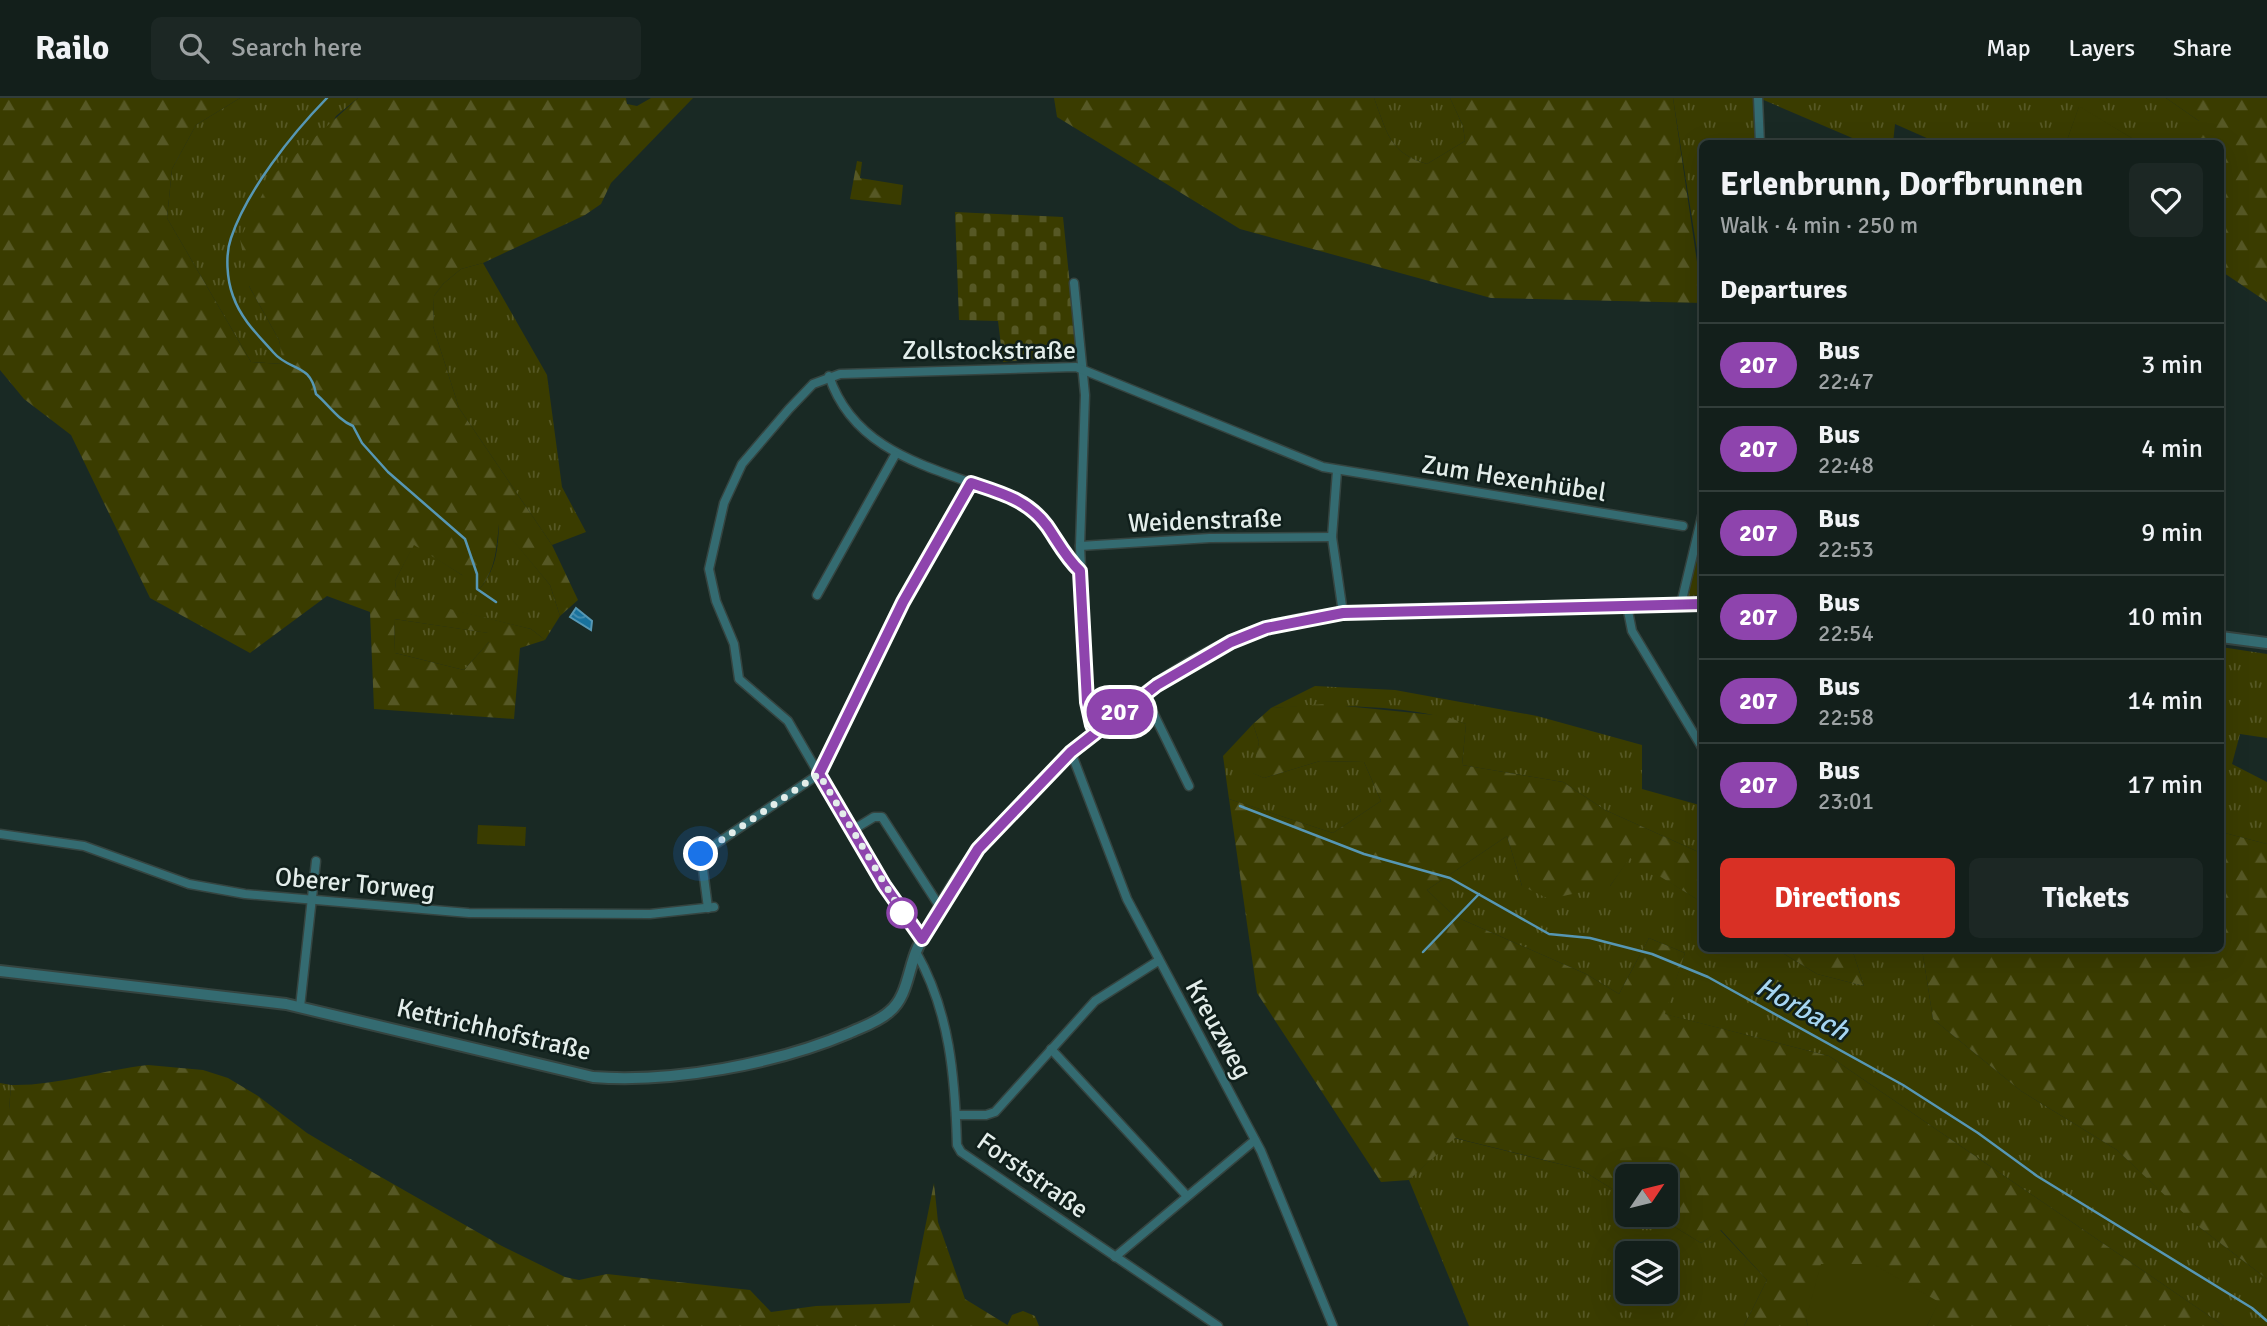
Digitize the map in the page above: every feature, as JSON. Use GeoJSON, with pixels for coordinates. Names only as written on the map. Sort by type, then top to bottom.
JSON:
{"type":"FeatureCollection","features":[{"type":"Feature","properties":{"kind":"street"},"geometry":{"type":"LineString","coordinates":[[1758,98],[1760,140]]}},
{"type":"Feature","properties":{"kind":"street"},"geometry":{"type":"LineString","coordinates":[[1074,283],[1084,369],[1080,571],[1087,702],[1089,717],[1096,731]]}},
{"type":"Feature","properties":{"kind":"street","name":"Zollstockstraße"},"geometry":{"type":"LineString","coordinates":[[829,376],[1049,367],[1084,369],[1337,471]]}},
{"type":"Feature","properties":{"kind":"street"},"geometry":{"type":"LineString","coordinates":[[922,939],[914,931],[851,831],[788,721],[739,679],[734,644],[716,601],[709,569],[724,503],[742,464],[804,392],[829,376],[853,419],[872,438],[895,455],[1025,503],[1045,523],[1068,559],[1080,571]]}},
{"type":"Feature","properties":{"kind":"street"},"geometry":{"type":"LineString","coordinates":[[817,595],[895,455]]}},
{"type":"Feature","properties":{"kind":"street"},"geometry":{"type":"LineString","coordinates":[[1337,471],[1332,537],[1343,613]]}},
{"type":"Feature","properties":{"kind":"street","name":"Zum Hexenhübel"},"geometry":{"type":"LineString","coordinates":[[1337,471],[1684,526]]}},
{"type":"Feature","properties":{"kind":"street"},"geometry":{"type":"LineString","coordinates":[[819,774],[903,602],[971,483]]}},
{"type":"Feature","properties":{"kind":"street"},"geometry":{"type":"LineString","coordinates":[[1681,604],[1699,529]]}},
{"type":"Feature","properties":{"kind":"street","name":"Weidenstraße"},"geometry":{"type":"LineString","coordinates":[[1080,546],[1210,538],[1332,537]]}},
{"type":"Feature","properties":{"kind":"street","name":"Kettrichhofstraße"},"geometry":{"type":"LineString","coordinates":[[0,971],[300,1007],[581,1075],[637,1079],[796,1054],[874,1022],[898,1003],[922,939],[978,849],[1071,752],[1144,694],[1195,661],[1243,637],[1289,622],[1343,613],[1699,604]]}},
{"type":"Feature","properties":{"kind":"street"},"geometry":{"type":"LineString","coordinates":[[1627,606],[1632,631],[1699,743]]}},
{"type":"Feature","properties":{"kind":"street"},"geometry":{"type":"LineString","coordinates":[[2224,637],[2267,643]]}},
{"type":"Feature","properties":{"kind":"street"},"geometry":{"type":"LineString","coordinates":[[1144,694],[1189,786]]}},
{"type":"Feature","properties":{"kind":"street","name":"Kreuzweg"},"geometry":{"type":"LineString","coordinates":[[1071,752],[1127,900],[1255,1140],[1333,1326]]}},
{"type":"Feature","properties":{"kind":"street","name":"Oberer Torweg"},"geometry":{"type":"LineString","coordinates":[[0,834],[84,846],[203,887],[310,900],[419,911],[590,915],[663,913],[711,907],[701,854],[819,774]]}},
{"type":"Feature","properties":{"kind":"street"},"geometry":{"type":"LineString","coordinates":[[851,831],[874,817],[882,817],[940,907]]}},
{"type":"Feature","properties":{"kind":"street"},"geometry":{"type":"LineString","coordinates":[[300,1007],[316,861]]}},
{"type":"Feature","properties":{"kind":"street","name":"Forststraße"},"geometry":{"type":"LineString","coordinates":[[916,951],[934,991],[949,1040],[957,1144],[961,1152],[1219,1326]]}},
{"type":"Feature","properties":{"kind":"street"},"geometry":{"type":"LineString","coordinates":[[956,1115],[986,1115],[995,1111],[1104,993],[1158,961]]}},
{"type":"Feature","properties":{"kind":"street"},"geometry":{"type":"LineString","coordinates":[[1051,1049],[1187,1196]]}},
{"type":"Feature","properties":{"kind":"street"},"geometry":{"type":"LineString","coordinates":[[1115,1257],[1255,1140]]}},
{"type":"Feature","properties":{"kind":"green space"},"geometry":{"type":"Polygon","coordinates":[[[0,98],[240,98],[196,125],[172,169],[167,218],[251,362],[283,364],[279,340],[249,286],[240,239],[271,177],[358,98],[626,98],[627,104],[637,106],[651,98],[693,98],[611,183],[601,204],[585,215],[483,263],[461,269],[443,284],[434,296],[433,326],[459,408],[552,545],[578,600],[560,616],[550,585],[499,524],[492,568],[477,592],[465,586],[462,575],[414,545],[395,581],[397,596],[531,629],[545,640],[520,648],[514,719],[374,709],[370,612],[327,596],[250,653],[150,598],[71,435],[24,399],[0,370],[0,98]],[[394,619],[395,653],[464,670],[489,642],[488,633],[394,619]]]}},
{"type":"Feature","properties":{"kind":"green space"},"geometry":{"type":"Polygon","coordinates":[[[240,98],[358,98],[336,116],[249,286],[279,340],[284,364],[251,362],[167,218],[172,169],[196,125],[240,98]]]}},
{"type":"Feature","properties":{"kind":"green space"},"geometry":{"type":"Polygon","coordinates":[[[1054,98],[1374,98],[1391,140],[1405,154],[1427,164],[1465,141],[1463,126],[1450,98],[1673,98],[1699,276],[1699,303],[1491,298],[1240,229],[1057,117],[1054,98]]]}},
{"type":"Feature","properties":{"kind":"green space"},"geometry":{"type":"Polygon","coordinates":[[[1374,98],[1450,98],[1463,126],[1465,141],[1427,164],[1414,159],[1391,140],[1374,98]]]}},
{"type":"Feature","properties":{"kind":"green space"},"geometry":{"type":"Polygon","coordinates":[[[1673,98],[1759,98],[1760,140],[1699,140],[1699,263],[1673,98]]]}},
{"type":"Feature","properties":{"kind":"green space"},"geometry":{"type":"Polygon","coordinates":[[[1759,98],[2166,98],[2199,121],[2199,140],[2135,140],[2079,107],[2067,140],[1931,140],[1895,124],[1893,140],[1857,140],[1759,98]]]}},
{"type":"Feature","properties":{"kind":"green space"},"geometry":{"type":"Polygon","coordinates":[[[2166,98],[2267,98],[2267,302],[2224,273],[2224,140],[2199,140],[2199,121],[2166,98]]]}},
{"type":"Feature","properties":{"kind":"green space"},"geometry":{"type":"Polygon","coordinates":[[[2079,106],[2135,140],[2067,140],[2079,106]]]}},
{"type":"Feature","properties":{"kind":"green space"},"geometry":{"type":"Polygon","coordinates":[[[857,161],[862,162],[860,178],[903,185],[901,205],[850,199],[857,161]]]}},
{"type":"Feature","properties":{"kind":"green space"},"geometry":{"type":"Polygon","coordinates":[[[955,212],[1063,217],[1077,354],[1003,362],[998,321],[959,320],[955,212]]]}},
{"type":"Feature","properties":{"kind":"green space"},"geometry":{"type":"Polygon","coordinates":[[[483,263],[547,375],[562,487],[586,532],[552,545],[459,408],[433,326],[434,296],[443,284],[461,269],[483,263]]]}},
{"type":"Feature","properties":{"kind":"green space"},"geometry":{"type":"Polygon","coordinates":[[[499,523],[550,585],[560,616],[545,640],[531,629],[397,597],[395,581],[414,544],[462,575],[477,592],[495,560],[499,523]]]}},
{"type":"Feature","properties":{"kind":"green space"},"geometry":{"type":"Polygon","coordinates":[[[1699,543],[1699,595],[1688,596],[1699,543]]]}},
{"type":"Feature","properties":{"kind":"green space"},"geometry":{"type":"Polygon","coordinates":[[[394,619],[489,633],[489,642],[464,670],[395,653],[394,619]]]}},
{"type":"Feature","properties":{"kind":"green space"},"geometry":{"type":"Polygon","coordinates":[[[2224,647],[2267,654],[2267,738],[2240,734],[2232,764],[2267,782],[2267,844],[2224,833],[2224,647]]]}},
{"type":"Feature","properties":{"kind":"green space"},"geometry":{"type":"Polygon","coordinates":[[[1315,686],[1395,690],[1537,716],[1642,745],[1642,789],[1699,805],[1699,852],[1605,810],[1563,782],[1462,765],[1466,724],[1444,717],[1395,709],[1344,706],[1271,708],[1315,686]]]}},
{"type":"Feature","properties":{"kind":"green space"},"geometry":{"type":"Polygon","coordinates":[[[1325,704],[1445,716],[1466,724],[1462,765],[1563,782],[1605,810],[1699,852],[1699,901],[1630,858],[1610,886],[1549,899],[1522,886],[1507,836],[1427,890],[1454,916],[1586,974],[1619,994],[1649,938],[1685,953],[1665,1014],[1829,1056],[2224,1326],[1927,1326],[1938,1302],[1806,1319],[1808,1326],[1744,1326],[1767,1280],[1721,1230],[1701,1243],[1675,1227],[1678,1227],[1678,1164],[1615,1164],[1615,1191],[1580,1169],[1455,1138],[1409,1180],[1381,1182],[1257,993],[1229,799],[1333,833],[1381,801],[1364,762],[1320,761],[1264,778],[1252,773],[1259,742],[1253,724],[1271,708],[1325,704]]]}},
{"type":"Feature","properties":{"kind":"green space"},"geometry":{"type":"Polygon","coordinates":[[[1253,724],[1259,742],[1253,773],[1264,778],[1320,761],[1364,762],[1381,801],[1333,833],[1229,799],[1223,756],[1253,724]]]}},
{"type":"Feature","properties":{"kind":"green space"},"geometry":{"type":"Polygon","coordinates":[[[478,825],[526,827],[525,846],[477,844],[478,825]]]}},
{"type":"Feature","properties":{"kind":"green space"},"geometry":{"type":"Polygon","coordinates":[[[2224,833],[2267,844],[2267,1279],[2194,1223],[2117,1150],[2021,1091],[1933,1019],[1922,952],[2224,952],[2224,833]]]}},
{"type":"Feature","properties":{"kind":"green space"},"geometry":{"type":"Polygon","coordinates":[[[1507,836],[1522,886],[1610,886],[1630,857],[1699,900],[1699,952],[1781,952],[1817,974],[1864,986],[1853,952],[1922,952],[1933,1019],[2021,1091],[2117,1150],[2198,1226],[2267,1279],[2267,1326],[2224,1326],[1829,1056],[1664,1014],[1685,953],[1649,938],[1619,994],[1586,974],[1454,916],[1427,890],[1507,836]]]}},
{"type":"Feature","properties":{"kind":"green space"},"geometry":{"type":"Polygon","coordinates":[[[1781,952],[1853,952],[1864,986],[1817,974],[1781,952]]]}},
{"type":"Feature","properties":{"kind":"green space"},"geometry":{"type":"Polygon","coordinates":[[[148,1065],[203,1070],[228,1078],[258,1096],[307,1133],[374,1173],[500,1245],[565,1277],[579,1280],[607,1274],[750,1290],[771,1312],[816,1306],[910,1303],[934,1183],[938,1222],[965,1299],[1009,1326],[0,1326],[0,1110],[9,1110],[11,1085],[45,1083],[148,1065]]]}},
{"type":"Feature","properties":{"kind":"green space"},"geometry":{"type":"Polygon","coordinates":[[[0,1083],[11,1085],[9,1110],[0,1110],[0,1083]]]}},
{"type":"Feature","properties":{"kind":"green space"},"geometry":{"type":"Polygon","coordinates":[[[1454,1138],[1580,1169],[1615,1191],[1615,1227],[1675,1227],[1701,1243],[1720,1230],[1767,1280],[1744,1326],[1469,1326],[1409,1180],[1454,1138]]]}},
{"type":"Feature","properties":{"kind":"green space"},"geometry":{"type":"Polygon","coordinates":[[[1821,1264],[1873,1264],[1939,1302],[1927,1326],[1808,1326],[1806,1319],[1821,1264]]]}},
{"type":"Feature","properties":{"kind":"green space"},"geometry":{"type":"Polygon","coordinates":[[[1023,1311],[1035,1316],[1039,1326],[1007,1326],[1012,1315],[1023,1311]]]}},
{"type":"Feature","properties":{"kind":"water"},"geometry":{"type":"Polygon","coordinates":[[[576,608],[592,621],[591,630],[570,617],[576,608]]]}},
{"type":"Feature","properties":{"kind":"waterway"},"geometry":{"type":"LineString","coordinates":[[327,98],[299,128],[272,164],[238,220],[227,260],[233,296],[245,319],[273,352],[304,372],[313,384],[316,394],[338,416],[353,426],[362,443],[388,472],[465,539],[477,574],[477,589],[496,602]]}},
{"type":"Feature","properties":{"kind":"waterway","name":"Horbach"},"geometry":{"type":"LineString","coordinates":[[1240,806],[1364,854],[1450,878],[1549,934],[1590,938],[1652,954],[1708,977],[1903,1085],[1978,1133],[2037,1176],[2252,1308],[2267,1321]]}},
{"type":"Feature","properties":{"kind":"waterway"},"geometry":{"type":"LineString","coordinates":[[1423,952],[1479,894]]}},
{"type":"Feature","properties":{"kind":"bus line","name":"207"},"geometry":{"type":"LineString","coordinates":[[1092,725],[1087,702],[1080,571],[1068,559],[1045,523],[1025,503],[971,483],[903,602],[819,774],[884,885],[922,939],[968,862],[1051,771],[1118,713],[1157,685],[1231,642],[1266,628],[1343,613],[1699,604]]}},
{"type":"Feature","properties":{"kind":"route"},"geometry":{"type":"LineString","coordinates":[[701,854],[819,774],[904,916],[902,913]]}}]}
